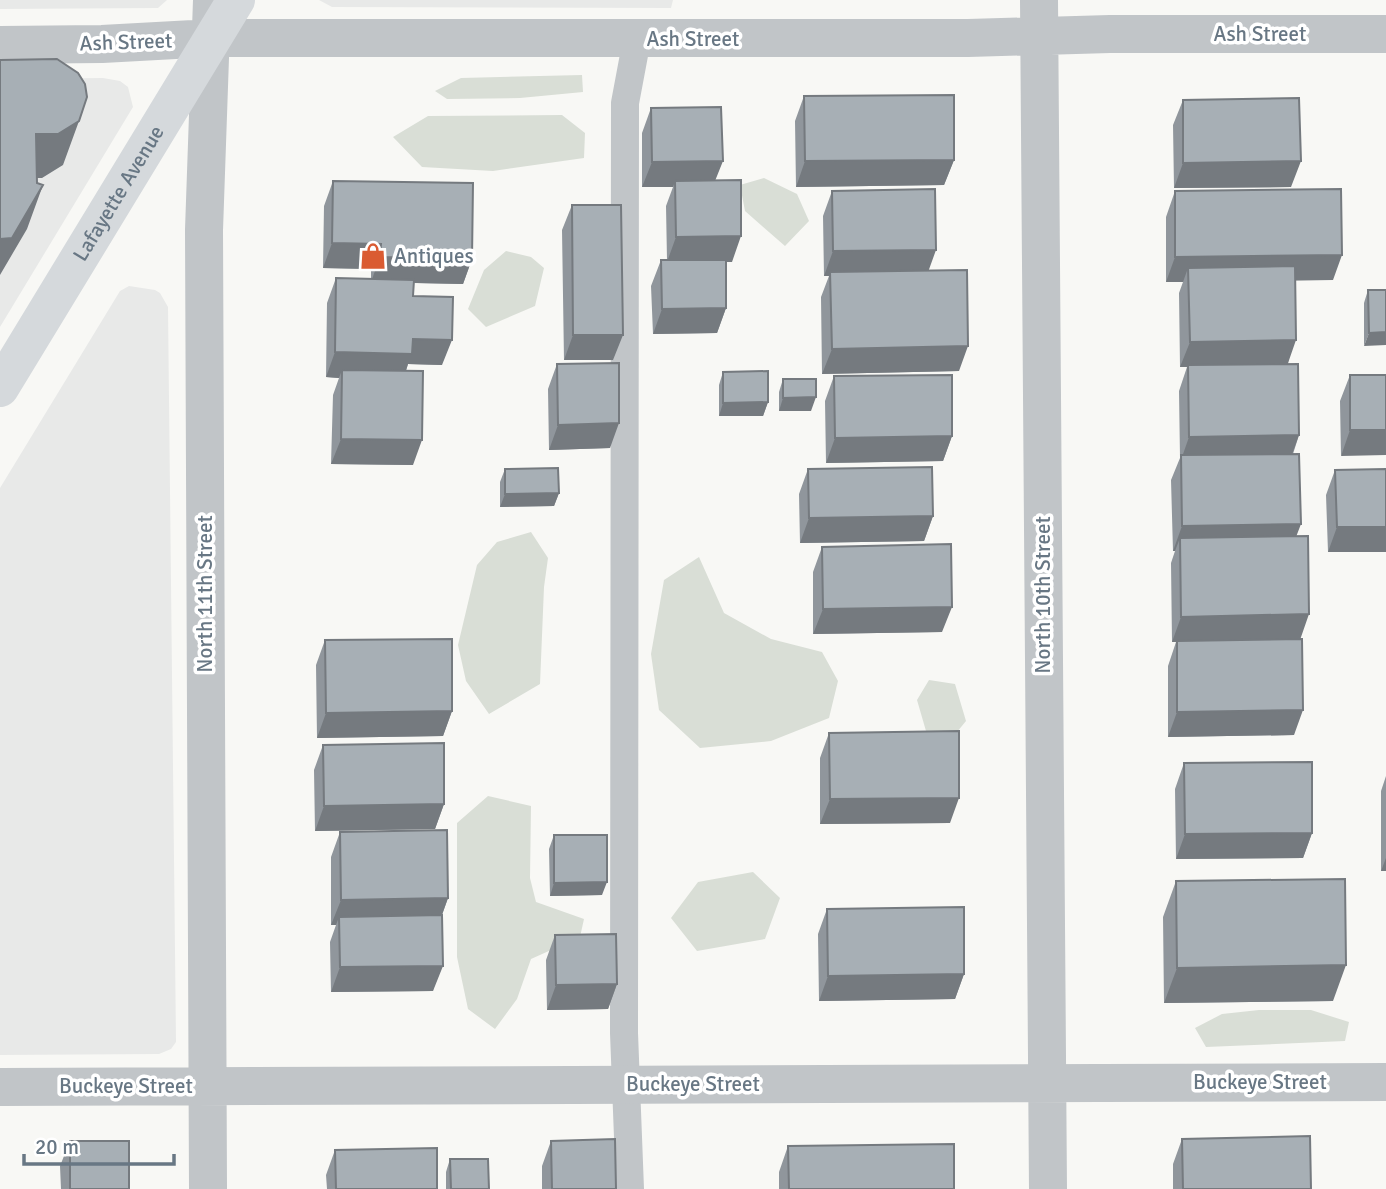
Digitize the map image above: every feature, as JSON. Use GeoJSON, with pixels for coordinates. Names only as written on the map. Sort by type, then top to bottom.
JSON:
{"type":"FeatureCollection","features":[{"type":"Feature","properties":{"kind":"street","name":"North 11th Street"},"geometry":{"type":"LineString","coordinates":[[208,1189],[204,230],[212,0]]}},
{"type":"Feature","properties":{"kind":"street","name":"Lafayette Avenue"},"geometry":{"type":"LineString","coordinates":[[0,388],[236,0]]}},
{"type":"Feature","properties":{"kind":"street","name":"Ash Street"},"geometry":{"type":"LineString","coordinates":[[0,45],[102,44],[212,38],[968,38],[1039,18],[1386,34]]}},
{"type":"Feature","properties":{"kind":"street","name":"North 10th Street"},"geometry":{"type":"LineString","coordinates":[[1039,18],[1048,1189]]}},
{"type":"Feature","properties":{"kind":"street","name":"Buckeye Street"},"geometry":{"type":"LineString","coordinates":[[0,1087],[1386,1082]]}},
{"type":"Feature","properties":{"kind":"lane"},"geometry":{"type":"LineString","coordinates":[[630,1189],[627,1084],[625,103],[637,39]]}},
{"type":"Feature","properties":{"kind":"shaded area"},"geometry":{"type":"Polygon","coordinates":[[[0,0],[167,0],[158,8],[0,9],[0,0]]]}},
{"type":"Feature","properties":{"kind":"shaded area"},"geometry":{"type":"Polygon","coordinates":[[[319,0],[673,0],[671,8],[332,7],[319,0]]]}},
{"type":"Feature","properties":{"kind":"shaded area"},"geometry":{"type":"Polygon","coordinates":[[[582,75],[583,92],[520,98],[447,99],[435,91],[461,78],[582,75]]]}},
{"type":"Feature","properties":{"kind":"shaded area"},"geometry":{"type":"Polygon","coordinates":[[[103,78],[120,81],[128,87],[133,107],[0,327],[0,79],[103,78]]]}},
{"type":"Feature","properties":{"kind":"shaded area"},"geometry":{"type":"Polygon","coordinates":[[[562,115],[585,133],[584,158],[493,171],[422,167],[393,137],[428,116],[562,115]]]}},
{"type":"Feature","properties":{"kind":"shaded area"},"geometry":{"type":"Polygon","coordinates":[[[764,178],[797,194],[809,221],[785,246],[745,211],[740,185],[764,178]]]}},
{"type":"Feature","properties":{"kind":"shaded area"},"geometry":{"type":"Polygon","coordinates":[[[506,251],[531,257],[544,268],[535,306],[486,327],[468,309],[484,270],[506,251]]]}},
{"type":"Feature","properties":{"kind":"shaded area"},"geometry":{"type":"Polygon","coordinates":[[[129,286],[155,290],[160,293],[168,307],[176,1042],[171,1049],[159,1054],[0,1055],[0,488],[120,291],[129,286]]]}},
{"type":"Feature","properties":{"kind":"shaded area"},"geometry":{"type":"Polygon","coordinates":[[[531,532],[548,558],[544,587],[540,684],[489,714],[466,681],[458,645],[477,565],[497,542],[531,532]]]}},
{"type":"Feature","properties":{"kind":"shaded area"},"geometry":{"type":"Polygon","coordinates":[[[699,557],[724,613],[771,639],[822,652],[838,681],[829,718],[771,741],[700,748],[659,710],[651,654],[664,580],[699,557]]]}},
{"type":"Feature","properties":{"kind":"shaded area"},"geometry":{"type":"Polygon","coordinates":[[[929,680],[955,684],[966,721],[948,743],[926,731],[917,700],[929,680]]]}},
{"type":"Feature","properties":{"kind":"shaded area"},"geometry":{"type":"Polygon","coordinates":[[[488,796],[531,806],[530,878],[536,902],[584,919],[580,937],[531,959],[517,999],[495,1029],[468,1009],[457,957],[457,823],[488,796]]]}},
{"type":"Feature","properties":{"kind":"shaded area"},"geometry":{"type":"Polygon","coordinates":[[[753,872],[780,898],[765,939],[697,951],[671,918],[698,882],[753,872]]]}},
{"type":"Feature","properties":{"kind":"shaded area"},"geometry":{"type":"Polygon","coordinates":[[[1259,1010],[1311,1010],[1349,1022],[1345,1041],[1206,1047],[1195,1028],[1222,1014],[1259,1010]]]}},
{"type":"Feature","properties":{"kind":"building"},"geometry":{"type":"Polygon","coordinates":[[[57,59],[78,73],[85,84],[87,97],[79,121],[58,134],[36,134],[37,183],[43,185],[12,238],[0,239],[0,60],[57,59]]]}},
{"type":"Feature","properties":{"kind":"building"},"geometry":{"type":"Polygon","coordinates":[[[954,95],[954,160],[805,161],[804,96],[954,95]]]}},
{"type":"Feature","properties":{"kind":"building"},"geometry":{"type":"Polygon","coordinates":[[[1299,98],[1301,161],[1183,163],[1183,100],[1299,98]]]}},
{"type":"Feature","properties":{"kind":"building"},"geometry":{"type":"Polygon","coordinates":[[[721,107],[723,161],[652,162],[651,108],[721,107]]]}},
{"type":"Feature","properties":{"kind":"building"},"geometry":{"type":"Polygon","coordinates":[[[741,180],[741,236],[676,237],[675,181],[741,180]]]}},
{"type":"Feature","properties":{"kind":"building"},"geometry":{"type":"Polygon","coordinates":[[[333,181],[473,183],[472,259],[380,257],[381,244],[332,243],[333,181]]]}},
{"type":"Feature","properties":{"kind":"building"},"geometry":{"type":"Polygon","coordinates":[[[935,189],[936,250],[833,251],[832,191],[935,189]]]}},
{"type":"Feature","properties":{"kind":"building"},"geometry":{"type":"Polygon","coordinates":[[[1341,189],[1342,255],[1175,257],[1175,191],[1341,189]]]}},
{"type":"Feature","properties":{"kind":"building"},"geometry":{"type":"Polygon","coordinates":[[[572,205],[621,205],[623,335],[573,335],[572,205]]]}},
{"type":"Feature","properties":{"kind":"building"},"geometry":{"type":"Polygon","coordinates":[[[661,260],[726,260],[726,308],[662,309],[661,260]]]}},
{"type":"Feature","properties":{"kind":"building"},"geometry":{"type":"Polygon","coordinates":[[[1295,266],[1296,340],[1190,342],[1188,268],[1295,266]]]}},
{"type":"Feature","properties":{"kind":"building"},"geometry":{"type":"Polygon","coordinates":[[[967,270],[968,346],[832,349],[830,272],[967,270]]]}},
{"type":"Feature","properties":{"kind":"building"},"geometry":{"type":"Polygon","coordinates":[[[336,278],[414,280],[413,296],[453,297],[452,340],[413,339],[412,354],[335,352],[336,278]]]}},
{"type":"Feature","properties":{"kind":"building"},"geometry":{"type":"Polygon","coordinates":[[[1368,290],[1386,290],[1386,332],[1369,333],[1368,290]]]}},
{"type":"Feature","properties":{"kind":"building"},"geometry":{"type":"Polygon","coordinates":[[[619,363],[619,423],[558,425],[557,364],[619,363]]]}},
{"type":"Feature","properties":{"kind":"building"},"geometry":{"type":"Polygon","coordinates":[[[1298,364],[1299,435],[1189,437],[1188,365],[1298,364]]]}},
{"type":"Feature","properties":{"kind":"building"},"geometry":{"type":"Polygon","coordinates":[[[342,370],[423,371],[422,440],[341,439],[342,370]]]}},
{"type":"Feature","properties":{"kind":"building"},"geometry":{"type":"Polygon","coordinates":[[[768,371],[768,402],[723,403],[723,372],[768,371]]]}},
{"type":"Feature","properties":{"kind":"building"},"geometry":{"type":"Polygon","coordinates":[[[952,375],[952,436],[835,438],[834,376],[952,375]]]}},
{"type":"Feature","properties":{"kind":"building"},"geometry":{"type":"Polygon","coordinates":[[[1350,375],[1386,375],[1386,430],[1350,430],[1350,375]]]}},
{"type":"Feature","properties":{"kind":"building"},"geometry":{"type":"Polygon","coordinates":[[[783,379],[816,379],[816,397],[783,398],[783,379]]]}},
{"type":"Feature","properties":{"kind":"building"},"geometry":{"type":"Polygon","coordinates":[[[1299,454],[1301,524],[1182,526],[1181,455],[1299,454]]]}},
{"type":"Feature","properties":{"kind":"building"},"geometry":{"type":"Polygon","coordinates":[[[932,467],[933,516],[809,518],[808,469],[932,467]]]}},
{"type":"Feature","properties":{"kind":"building"},"geometry":{"type":"Polygon","coordinates":[[[558,468],[559,493],[505,494],[505,469],[558,468]]]}},
{"type":"Feature","properties":{"kind":"building"},"geometry":{"type":"Polygon","coordinates":[[[1386,469],[1386,527],[1337,527],[1335,470],[1386,469]]]}},
{"type":"Feature","properties":{"kind":"building"},"geometry":{"type":"Polygon","coordinates":[[[1308,536],[1309,614],[1181,617],[1180,538],[1308,536]]]}},
{"type":"Feature","properties":{"kind":"building"},"geometry":{"type":"Polygon","coordinates":[[[951,544],[952,607],[823,609],[822,547],[951,544]]]}},
{"type":"Feature","properties":{"kind":"building"},"geometry":{"type":"Polygon","coordinates":[[[452,639],[452,711],[326,713],[325,640],[452,639]]]}},
{"type":"Feature","properties":{"kind":"building"},"geometry":{"type":"Polygon","coordinates":[[[1302,639],[1303,710],[1177,712],[1177,641],[1302,639]]]}},
{"type":"Feature","properties":{"kind":"building"},"geometry":{"type":"Polygon","coordinates":[[[959,731],[959,798],[830,799],[829,733],[959,731]]]}},
{"type":"Feature","properties":{"kind":"building"},"geometry":{"type":"Polygon","coordinates":[[[444,743],[444,804],[324,806],[323,745],[444,743]]]}},
{"type":"Feature","properties":{"kind":"building"},"geometry":{"type":"Polygon","coordinates":[[[1312,762],[1312,833],[1185,834],[1184,763],[1312,762]]]}},
{"type":"Feature","properties":{"kind":"building"},"geometry":{"type":"Polygon","coordinates":[[[447,830],[448,898],[341,900],[340,832],[447,830]]]}},
{"type":"Feature","properties":{"kind":"building"},"geometry":{"type":"Polygon","coordinates":[[[554,835],[607,835],[607,882],[554,883],[554,835]]]}},
{"type":"Feature","properties":{"kind":"building"},"geometry":{"type":"Polygon","coordinates":[[[1345,879],[1346,965],[1177,968],[1176,881],[1345,879]]]}},
{"type":"Feature","properties":{"kind":"building"},"geometry":{"type":"Polygon","coordinates":[[[964,907],[964,974],[828,976],[827,909],[964,907]]]}},
{"type":"Feature","properties":{"kind":"building"},"geometry":{"type":"Polygon","coordinates":[[[442,915],[443,966],[340,967],[339,917],[442,915]]]}},
{"type":"Feature","properties":{"kind":"building"},"geometry":{"type":"Polygon","coordinates":[[[616,934],[617,984],[556,985],[555,935],[616,934]]]}},
{"type":"Feature","properties":{"kind":"building"},"geometry":{"type":"Polygon","coordinates":[[[1310,1136],[1311,1189],[1183,1189],[1182,1139],[1310,1136]]]}},
{"type":"Feature","properties":{"kind":"building"},"geometry":{"type":"Polygon","coordinates":[[[615,1139],[616,1189],[552,1189],[551,1141],[615,1139]]]}},
{"type":"Feature","properties":{"kind":"building"},"geometry":{"type":"Polygon","coordinates":[[[70,1141],[129,1141],[129,1189],[70,1189],[70,1141]]]}},
{"type":"Feature","properties":{"kind":"building"},"geometry":{"type":"Polygon","coordinates":[[[954,1144],[954,1189],[789,1189],[788,1146],[954,1144]]]}},
{"type":"Feature","properties":{"kind":"building"},"geometry":{"type":"Polygon","coordinates":[[[437,1148],[437,1189],[336,1189],[335,1150],[437,1148]]]}},
{"type":"Feature","properties":{"kind":"building"},"geometry":{"type":"Polygon","coordinates":[[[450,1159],[488,1159],[489,1189],[451,1189],[450,1159]]]}},
{"type":"Feature","properties":{"kind":"place","name":"Antiques"},"geometry":{"type":"Point","coordinates":[373,256]}}]}
